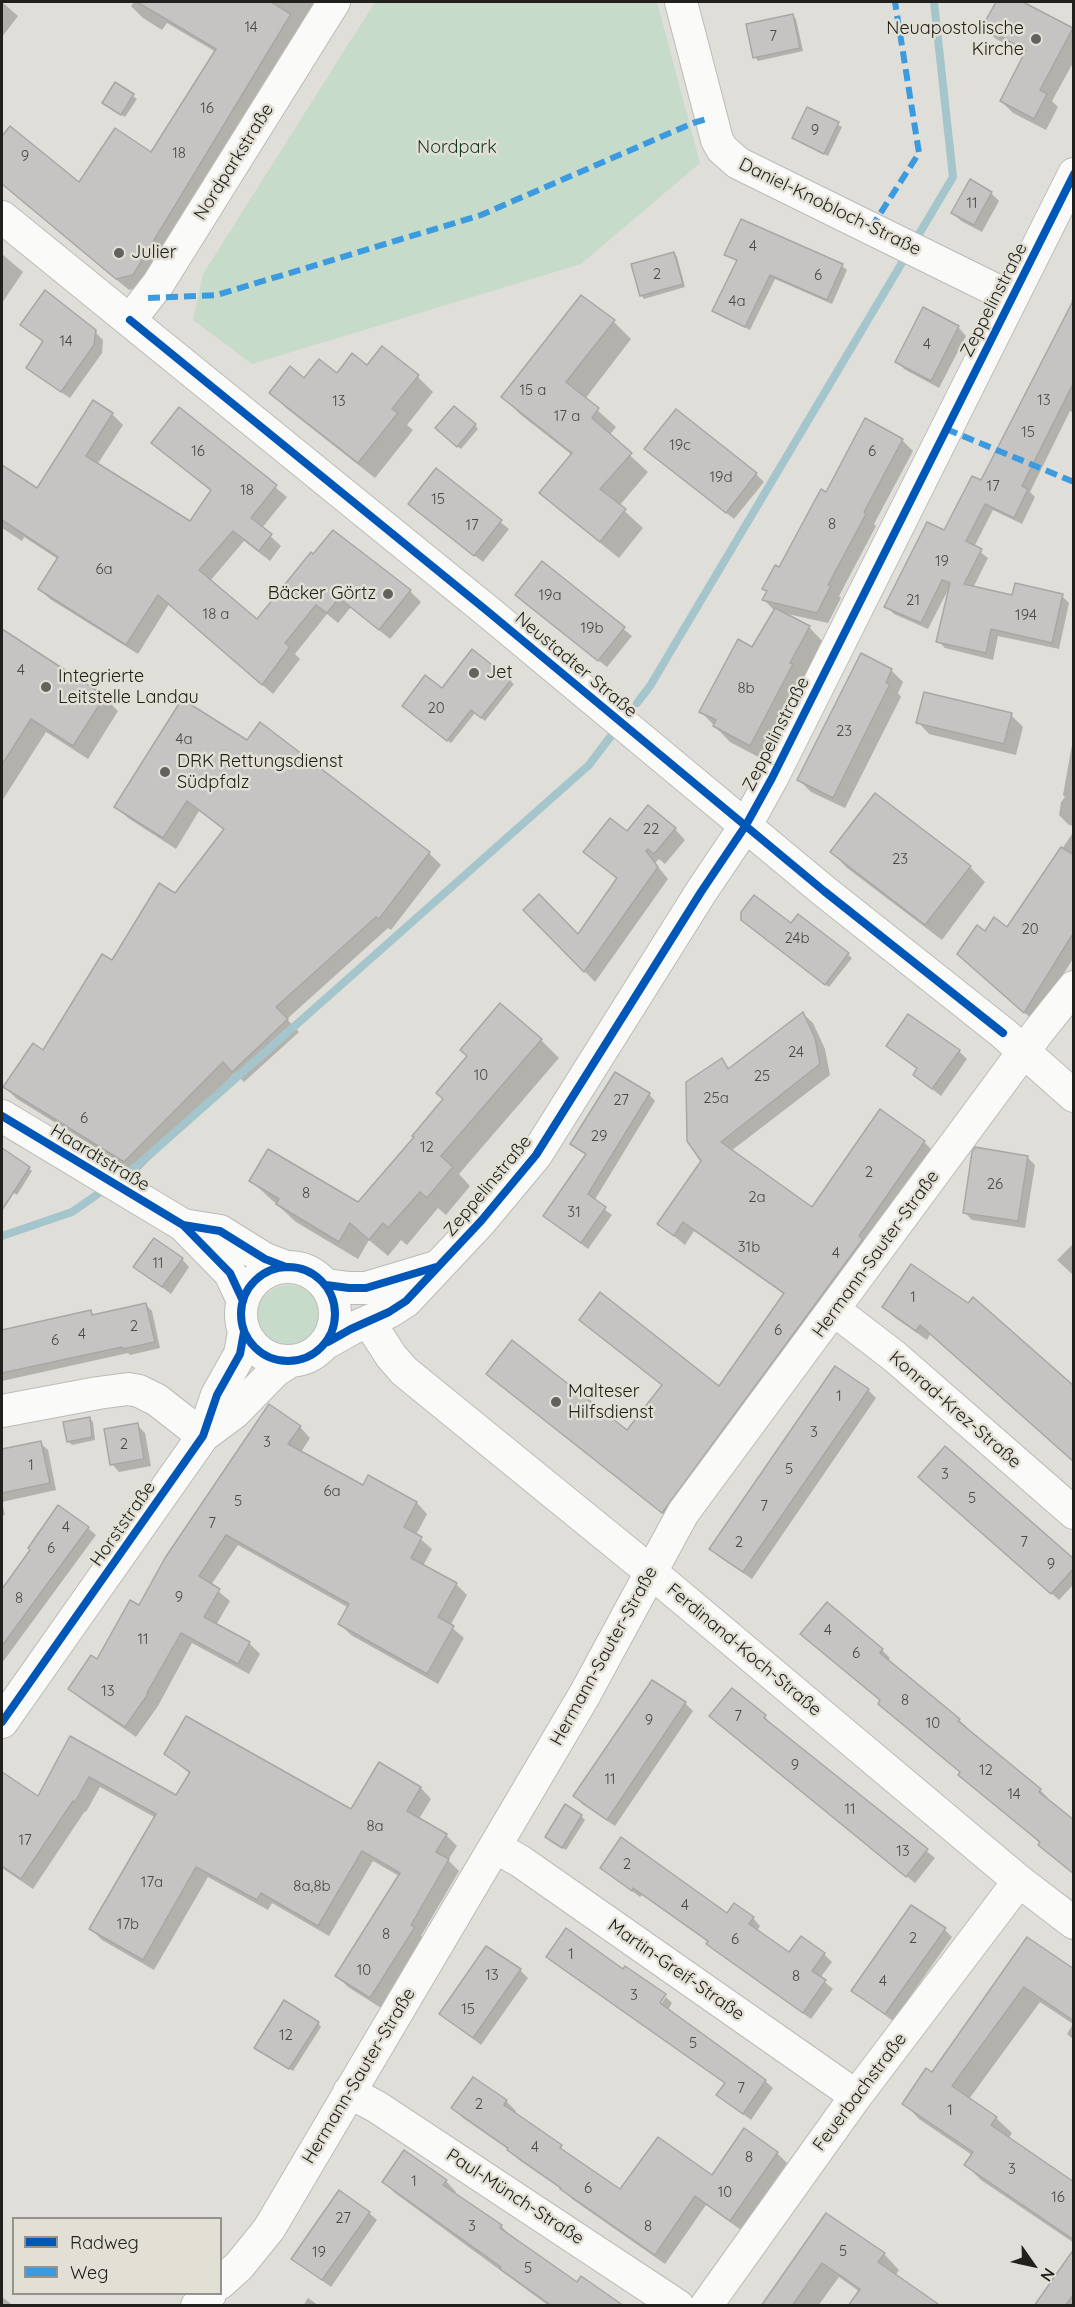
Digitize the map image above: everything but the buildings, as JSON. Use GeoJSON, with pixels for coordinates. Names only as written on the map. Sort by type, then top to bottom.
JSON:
{"type":"FeatureCollection","features":[{"type":"Feature","properties":{"kind":"street","name":"Nordparkstraße"},"geometry":{"type":"LineString","coordinates":[[130,320],[158,284],[334,2]]}},
{"type":"Feature","properties":{"kind":"street","name":"Daniel-Knobloch-Straße"},"geometry":{"type":"LineString","coordinates":[[681,2],[717,140],[722,149],[738,164],[1012,298]]}},
{"type":"Feature","properties":{"kind":"street","name":"Zeppelinstraße"},"geometry":{"type":"LineString","coordinates":[[328,1342],[369,1322],[406,1300],[495,1206],[536,1155],[701,892],[746,825],[772,778],[1074,174]]}},
{"type":"Feature","properties":{"kind":"street","name":"Neustadter Straße"},"geometry":{"type":"LineString","coordinates":[[2,217],[573,682],[1024,1052],[1074,1096]]}},
{"type":"Feature","properties":{"kind":"street","name":"Hermann-Sauter-Straße"},"geometry":{"type":"LineString","coordinates":[[222,2282],[270,2229],[614,1642],[683,1513],[1074,987]]}},
{"type":"Feature","properties":{"kind":"street","name":"Haardtstraße"},"geometry":{"type":"LineString","coordinates":[[2,1116],[183,1225],[230,1272],[243,1301]]}},
{"type":"Feature","properties":{"kind":"street","name":"Haardtstraße"},"geometry":{"type":"LineString","coordinates":[[183,1225],[220,1232],[265,1259],[286,1267]]}},
{"type":"Feature","properties":{"kind":"street"},"geometry":{"type":"LineString","coordinates":[[243,1301],[249,1288],[259,1277],[272,1270],[286,1267],[301,1268],[315,1274],[326,1285],[333,1298],[336,1313],[334,1328],[328,1342]]}},
{"type":"Feature","properties":{"kind":"street","name":"Zeppelinstraße"},"geometry":{"type":"LineString","coordinates":[[326,1285],[366,1288],[437,1267]]}},
{"type":"Feature","properties":{"kind":"street","name":"Horststraße"},"geometry":{"type":"LineString","coordinates":[[2,1722],[203,1436],[217,1395],[240,1354],[244,1332],[241,1315],[243,1301]]}},
{"type":"Feature","properties":{"kind":"street","name":"Konrad-Krez-Straße"},"geometry":{"type":"LineString","coordinates":[[834,1310],[894,1356],[1074,1513]]}},
{"type":"Feature","properties":{"kind":"street","name":"Ferdinand-Koch-Straße"},"geometry":{"type":"LineString","coordinates":[[369,1322],[391,1356],[404,1371],[651,1572],[1019,1881],[1074,1923]]}},
{"type":"Feature","properties":{"kind":"street"},"geometry":{"type":"LineString","coordinates":[[244,1332],[261,1353],[274,1360],[289,1362]]}},
{"type":"Feature","properties":{"kind":"street","name":"Horststraße"},"geometry":{"type":"LineString","coordinates":[[203,1436],[234,1413],[275,1371],[289,1362],[304,1359],[317,1352],[328,1342]]}},
{"type":"Feature","properties":{"kind":"street"},"geometry":{"type":"LineString","coordinates":[[2,1411],[128,1389],[139,1391],[157,1400],[203,1436]]}},
{"type":"Feature","properties":{"kind":"street","name":"Martin-Greif-Straße"},"geometry":{"type":"LineString","coordinates":[[495,1847],[520,1861],[856,2096]]}},
{"type":"Feature","properties":{"kind":"street","name":"Feuerbachstraße"},"geometry":{"type":"LineString","coordinates":[[706,2306],[856,2096],[1019,1881]]}},
{"type":"Feature","properties":{"kind":"street","name":"Paul-Münch-Straße"},"geometry":{"type":"LineString","coordinates":[[349,2092],[377,2107],[678,2306]]}},
{"type":"Feature","properties":{"kind":"green space","name":"Nordpark"},"geometry":{"type":"Polygon","coordinates":[[[375,2],[657,2],[700,163],[581,264],[252,364],[193,320],[203,274],[375,2]]]}},
{"type":"Feature","properties":{"kind":"green space"},"geometry":{"type":"Polygon","coordinates":[[[282,1285],[296,1285],[308,1290],[317,1299],[322,1318],[320,1331],[313,1342],[296,1351],[282,1351],[270,1346],[261,1337],[256,1325],[256,1311],[261,1299],[270,1290],[282,1285]]]}},
{"type":"Feature","properties":{"kind":"waterway"},"geometry":{"type":"LineString","coordinates":[[637,703],[650,686],[953,177],[934,2]]}},
{"type":"Feature","properties":{"kind":"waterway"},"geometry":{"type":"LineString","coordinates":[[118,1179],[138,1165],[589,765],[617,728]]}},
{"type":"Feature","properties":{"kind":"waterway"},"geometry":{"type":"LineString","coordinates":[[2,1236],[72,1212],[108,1187]]}},
{"type":"Feature","properties":{"kind":"marked path"},"geometry":{"type":"LineString","coordinates":[[871,228],[919,153],[895,2]]}},
{"type":"Feature","properties":{"kind":"marked path"},"geometry":{"type":"LineString","coordinates":[[148,298],[217,295],[481,215],[693,123],[710,118]]}},
{"type":"Feature","properties":{"kind":"marked path"},"geometry":{"type":"LineString","coordinates":[[946,429],[1074,482]]}},
{"type":"Feature","properties":{"kind":"cycle path"},"geometry":{"type":"LineString","coordinates":[[328,1342],[389,1312],[406,1301],[481,1221],[536,1155],[701,892],[746,825],[772,778],[1074,174]]}},
{"type":"Feature","properties":{"kind":"cycle path"},"geometry":{"type":"LineString","coordinates":[[130,320],[486,610],[824,891],[1003,1033]]}},
{"type":"Feature","properties":{"kind":"cycle path"},"geometry":{"type":"LineString","coordinates":[[2,1116],[183,1225],[230,1273],[243,1301]]}},
{"type":"Feature","properties":{"kind":"cycle path"},"geometry":{"type":"LineString","coordinates":[[183,1225],[220,1231],[265,1259],[286,1267]]}},
{"type":"Feature","properties":{"kind":"cycle path"},"geometry":{"type":"LineString","coordinates":[[288,1267],[306,1270],[321,1281],[332,1296],[335,1314],[332,1332],[321,1347],[306,1358],[288,1361],[270,1358],[255,1347],[244,1332],[241,1314],[244,1296],[255,1281],[270,1270],[288,1267]]}},
{"type":"Feature","properties":{"kind":"cycle path"},"geometry":{"type":"LineString","coordinates":[[326,1285],[366,1288],[436,1267]]}},
{"type":"Feature","properties":{"kind":"cycle path"},"geometry":{"type":"LineString","coordinates":[[2,1722],[203,1436],[217,1395],[240,1354],[244,1332]]}},
{"type":"Feature","properties":{"kind":"place","name":"Neuapostolische Kirche"},"geometry":{"type":"Point","coordinates":[1036,39]}},
{"type":"Feature","properties":{"kind":"place","name":"Julier"},"geometry":{"type":"Point","coordinates":[119,253]}},
{"type":"Feature","properties":{"kind":"place","name":"Bäcker Görtz"},"geometry":{"type":"Point","coordinates":[388,594]}},
{"type":"Feature","properties":{"kind":"place","name":"Jet"},"geometry":{"type":"Point","coordinates":[474,673]}},
{"type":"Feature","properties":{"kind":"place","name":"Integrierte Leitstelle Landau"},"geometry":{"type":"Point","coordinates":[46,687]}},
{"type":"Feature","properties":{"kind":"place","name":"DRK Rettungsdienst Südpfalz"},"geometry":{"type":"Point","coordinates":[165,772]}},
{"type":"Feature","properties":{"kind":"place","name":"Malteser Hilfsdienst"},"geometry":{"type":"Point","coordinates":[556,1402]}}]}
